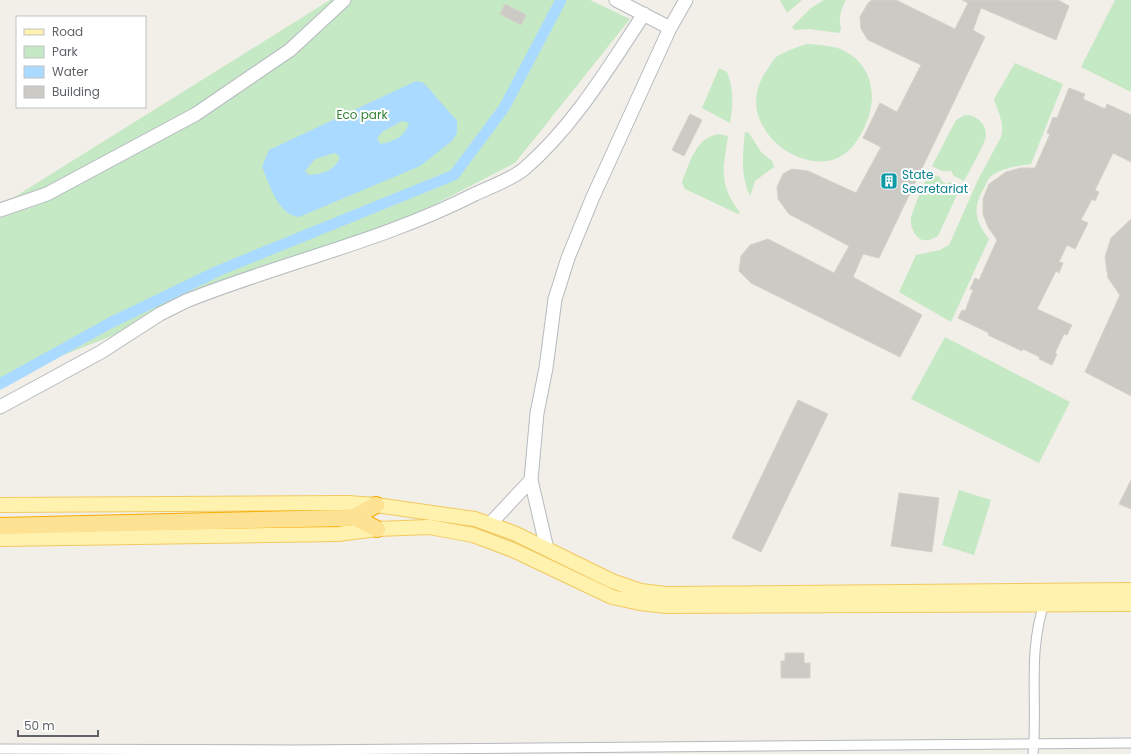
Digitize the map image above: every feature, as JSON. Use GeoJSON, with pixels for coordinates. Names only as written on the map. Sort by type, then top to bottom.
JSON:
{"type":"FeatureCollection","features":[{"type":"Feature","properties":{"kind":"highway"},"geometry":{"type":"LineString","coordinates":[[0,526],[349,517],[376,505]]}},
{"type":"Feature","properties":{"kind":"highway"},"geometry":{"type":"LineString","coordinates":[[349,517],[377,529]]}},
{"type":"Feature","properties":{"kind":"main road"},"geometry":{"type":"LineString","coordinates":[[0,504],[348,503],[376,505],[475,519],[514,532],[612,581],[641,591],[666,594],[1131,590]]}},
{"type":"Feature","properties":{"kind":"main road"},"geometry":{"type":"LineString","coordinates":[[0,539],[338,534],[377,529],[429,527],[473,535],[513,550],[612,597],[647,604],[666,606],[1131,604]]}},
{"type":"Feature","properties":{"kind":"street"},"geometry":{"type":"LineString","coordinates":[[0,210],[47,194],[196,114],[290,50],[344,0]]}},
{"type":"Feature","properties":{"kind":"street"},"geometry":{"type":"LineString","coordinates":[[616,0],[670,28]]}},
{"type":"Feature","properties":{"kind":"street"},"geometry":{"type":"LineString","coordinates":[[547,549],[531,480],[537,413],[547,361],[551,321],[561,280],[592,198],[670,28],[686,0]]}},
{"type":"Feature","properties":{"kind":"street"},"geometry":{"type":"LineString","coordinates":[[0,407],[100,352],[160,314],[186,302],[404,227],[458,203],[522,170],[553,140],[589,97],[644,14]]}},
{"type":"Feature","properties":{"kind":"street"},"geometry":{"type":"LineString","coordinates":[[490,524],[531,480]]}},
{"type":"Feature","properties":{"kind":"street"},"geometry":{"type":"LineString","coordinates":[[1033,754],[1034,650],[1036,629],[1049,590]]}},
{"type":"Feature","properties":{"kind":"street"},"geometry":{"type":"LineString","coordinates":[[0,749],[294,750],[1131,743]]}},
{"type":"Feature","properties":{"kind":"green space","name":"Eco park"},"geometry":{"type":"Polygon","coordinates":[[[330,0],[590,0],[630,19],[515,163],[399,223],[0,380],[0,206],[330,0]]]}},
{"type":"Feature","properties":{"kind":"green space"},"geometry":{"type":"Polygon","coordinates":[[[780,0],[802,0],[787,13],[780,0]]]}},
{"type":"Feature","properties":{"kind":"green space"},"geometry":{"type":"Polygon","coordinates":[[[824,0],[846,0],[840,14],[841,29],[839,33],[810,29],[795,30],[792,27],[811,8],[824,0]]]}},
{"type":"Feature","properties":{"kind":"green space"},"geometry":{"type":"Polygon","coordinates":[[[1115,0],[1131,0],[1131,92],[1081,67],[1115,0]]]}},
{"type":"Feature","properties":{"kind":"green space"},"geometry":{"type":"Polygon","coordinates":[[[807,44],[833,47],[848,53],[857,60],[864,69],[869,78],[871,88],[872,99],[868,120],[858,139],[847,152],[837,158],[826,161],[803,159],[782,148],[766,131],[761,123],[756,107],[756,99],[760,82],[774,59],[787,51],[807,44]]]}},
{"type":"Feature","properties":{"kind":"green space"},"geometry":{"type":"Polygon","coordinates":[[[1015,63],[1063,84],[1031,164],[1010,168],[994,174],[989,178],[980,195],[977,209],[978,220],[984,233],[989,239],[951,322],[899,292],[916,255],[940,250],[949,245],[978,180],[1001,137],[1002,123],[994,99],[1015,63]]]}},
{"type":"Feature","properties":{"kind":"green space"},"geometry":{"type":"Polygon","coordinates":[[[719,68],[727,72],[731,85],[732,103],[730,123],[702,108],[719,68]]]}},
{"type":"Feature","properties":{"kind":"green space"},"geometry":{"type":"Polygon","coordinates":[[[965,115],[973,116],[980,120],[986,131],[986,135],[964,181],[954,176],[951,171],[942,171],[932,166],[956,120],[965,115]]]}},
{"type":"Feature","properties":{"kind":"green space"},"geometry":{"type":"Polygon","coordinates":[[[745,132],[749,133],[761,152],[772,161],[774,167],[755,181],[750,196],[743,172],[745,132]]]}},
{"type":"Feature","properties":{"kind":"green space"},"geometry":{"type":"Polygon","coordinates":[[[718,134],[728,136],[724,167],[725,184],[728,193],[740,213],[738,214],[685,189],[682,182],[694,152],[704,141],[718,134]]]}},
{"type":"Feature","properties":{"kind":"green space"},"geometry":{"type":"Polygon","coordinates":[[[929,173],[940,177],[946,184],[950,182],[961,186],[938,236],[925,240],[918,238],[915,234],[911,226],[911,220],[929,173]]]}},
{"type":"Feature","properties":{"kind":"green space"},"geometry":{"type":"Polygon","coordinates":[[[945,337],[1070,402],[1039,463],[911,399],[945,337]]]}},
{"type":"Feature","properties":{"kind":"green space"},"geometry":{"type":"Polygon","coordinates":[[[959,490],[991,500],[974,555],[942,545],[959,490]]]}},
{"type":"Feature","properties":{"kind":"water"},"geometry":{"type":"Polygon","coordinates":[[[416,81],[424,83],[457,121],[457,133],[452,141],[420,166],[299,217],[291,215],[285,210],[275,198],[271,190],[262,167],[269,150],[416,81]],[[402,121],[382,132],[377,139],[381,144],[395,140],[405,132],[409,123],[402,121]],[[335,153],[315,159],[305,171],[309,175],[328,171],[335,166],[340,157],[335,153]]]}},
{"type":"Feature","properties":{"kind":"building","name":"State Secretariat"},"geometry":{"type":"Polygon","coordinates":[[[872,0],[896,0],[955,29],[968,3],[962,0],[1058,0],[1069,6],[1056,40],[981,8],[973,30],[985,37],[879,258],[863,254],[853,277],[922,315],[900,357],[751,283],[739,271],[741,256],[750,245],[768,239],[834,273],[849,246],[789,214],[778,199],[777,187],[783,174],[792,169],[808,171],[856,193],[881,147],[863,138],[880,103],[897,112],[921,65],[868,40],[861,29],[860,17],[868,3],[872,0]]]}},
{"type":"Feature","properties":{"kind":"building"},"geometry":{"type":"Polygon","coordinates":[[[505,4],[526,15],[521,25],[500,14],[505,4]]]}},
{"type":"Feature","properties":{"kind":"building"},"geometry":{"type":"Polygon","coordinates":[[[1069,88],[1085,94],[1083,99],[1105,109],[1107,104],[1131,115],[1131,162],[1113,153],[1095,190],[1099,192],[1095,201],[1092,199],[1081,220],[1088,223],[1075,249],[1067,245],[1059,262],[1063,263],[1059,273],[1056,271],[1037,309],[1072,325],[1067,335],[1064,334],[1055,353],[1057,354],[1052,365],[1039,359],[1040,357],[1023,349],[1022,351],[988,335],[989,333],[958,318],[962,310],[965,311],[973,290],[970,289],[975,278],[979,280],[997,240],[988,227],[983,214],[983,199],[989,184],[1006,172],[1021,168],[1035,168],[1050,134],[1047,133],[1053,117],[1057,118],[1069,88]]]}},
{"type":"Feature","properties":{"kind":"building"},"geometry":{"type":"Polygon","coordinates":[[[690,114],[702,120],[684,156],[672,150],[690,114]]]}},
{"type":"Feature","properties":{"kind":"building"},"geometry":{"type":"Polygon","coordinates":[[[1131,219],[1131,396],[1085,372],[1120,295],[1108,278],[1105,257],[1111,238],[1131,219]]]}},
{"type":"Feature","properties":{"kind":"building"},"geometry":{"type":"Polygon","coordinates":[[[798,400],[828,414],[761,552],[732,538],[798,400]]]}},
{"type":"Feature","properties":{"kind":"building"},"geometry":{"type":"Polygon","coordinates":[[[1131,480],[1131,509],[1119,504],[1131,480]]]}},
{"type":"Feature","properties":{"kind":"building"},"geometry":{"type":"Polygon","coordinates":[[[899,493],[939,498],[932,552],[891,546],[899,493]]]}},
{"type":"Feature","properties":{"kind":"building"},"geometry":{"type":"Polygon","coordinates":[[[785,653],[804,653],[804,663],[810,663],[810,678],[781,678],[781,661],[785,661],[785,653]]]}},
{"type":"Feature","properties":{"kind":"waterway"},"geometry":{"type":"LineString","coordinates":[[0,384],[110,323],[220,270],[454,175],[504,108],[561,0]]}},
{"type":"Feature","properties":{"kind":"place","name":"State Secretariat"},"geometry":{"type":"Point","coordinates":[889,181]}}]}
